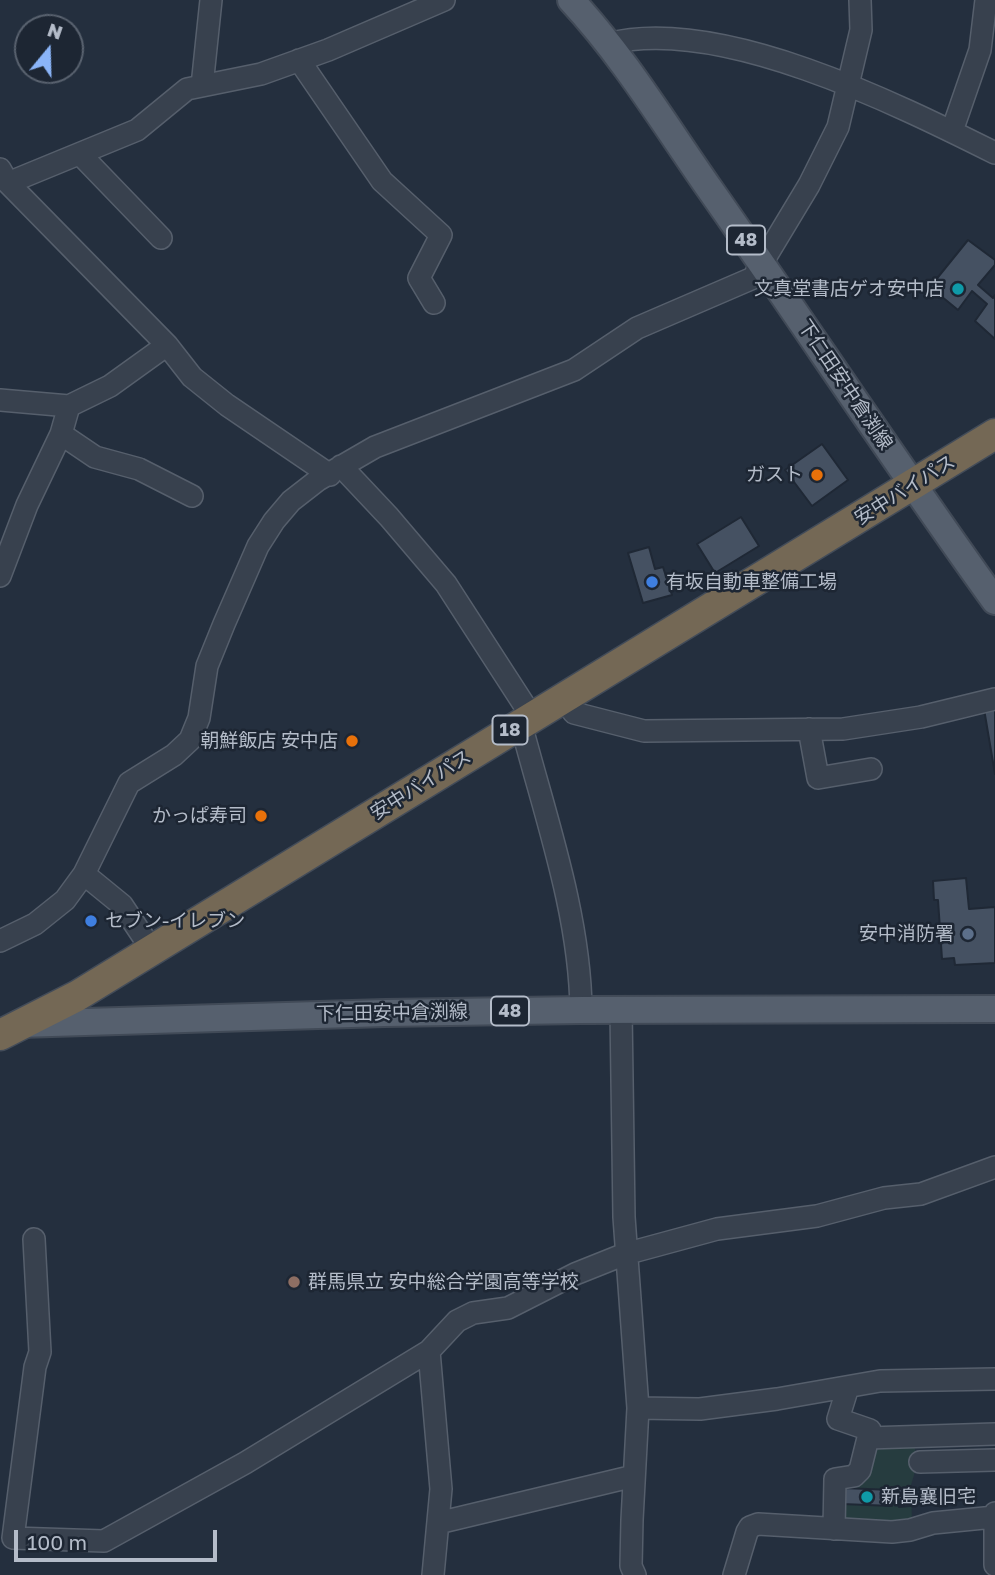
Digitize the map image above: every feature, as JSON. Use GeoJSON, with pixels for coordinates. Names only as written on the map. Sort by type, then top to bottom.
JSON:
{"type":"FeatureCollection","features":[{"type":"Feature","properties":{"kind":"highway","name":"安中バイパス"},"geometry":{"type":"LineString","coordinates":[[8,1028],[77,996],[995,434]]}},
{"type":"Feature","properties":{"kind":"main road","name":"下仁田安中倉渕線"},"geometry":{"type":"LineString","coordinates":[[571,0],[608,44],[763,265],[912,486],[995,601]]}},
{"type":"Feature","properties":{"kind":"main road","name":"下仁田安中倉渕線"},"geometry":{"type":"LineString","coordinates":[[8,1028],[385,1013],[995,1009]]}},
{"type":"Feature","properties":{"kind":"street"},"geometry":{"type":"LineString","coordinates":[[202,86],[211,0]]}},
{"type":"Feature","properties":{"kind":"street"},"geometry":{"type":"LineString","coordinates":[[444,0],[261,74],[187,89],[137,130],[80,154],[4,176],[167,345],[192,377],[227,405],[336,470],[389,517],[446,584],[526,721],[569,909],[580,975],[581,1010]]}},
{"type":"Feature","properties":{"kind":"street"},"geometry":{"type":"LineString","coordinates":[[0,941],[35,924],[65,900],[84,874],[129,783],[174,755],[190,740],[199,718],[207,666],[258,547],[274,521],[291,502],[318,480],[375,447],[574,370],[637,328],[753,278],[809,185],[838,127],[862,30],[860,0]]}},
{"type":"Feature","properties":{"kind":"street"},"geometry":{"type":"LineString","coordinates":[[952,131],[980,50],[986,0]]}},
{"type":"Feature","properties":{"kind":"street"},"geometry":{"type":"LineString","coordinates":[[608,44],[623,40],[681,39],[745,51],[849,85],[995,153]]}},
{"type":"Feature","properties":{"kind":"street"},"geometry":{"type":"LineString","coordinates":[[299,60],[382,181],[441,235],[419,278],[433,303]]}},
{"type":"Feature","properties":{"kind":"street"},"geometry":{"type":"LineString","coordinates":[[80,154],[162,239]]}},
{"type":"Feature","properties":{"kind":"street"},"geometry":{"type":"LineString","coordinates":[[0,400],[69,406],[110,386],[167,345]]}},
{"type":"Feature","properties":{"kind":"street"},"geometry":{"type":"LineString","coordinates":[[0,576],[27,505],[61,434],[69,406]]}},
{"type":"Feature","properties":{"kind":"street"},"geometry":{"type":"LineString","coordinates":[[61,434],[95,457],[139,469],[192,496]]}},
{"type":"Feature","properties":{"kind":"street"},"geometry":{"type":"LineString","coordinates":[[563,698],[574,713],[644,731],[843,729],[908,719],[995,699]]}},
{"type":"Feature","properties":{"kind":"street"},"geometry":{"type":"LineString","coordinates":[[809,729],[818,778],[871,768]]}},
{"type":"Feature","properties":{"kind":"street"},"geometry":{"type":"LineString","coordinates":[[84,874],[121,905],[152,950]]}},
{"type":"Feature","properties":{"kind":"street"},"geometry":{"type":"LineString","coordinates":[[621,1010],[625,1254],[638,1408],[631,1566],[635,1575]]}},
{"type":"Feature","properties":{"kind":"street"},"geometry":{"type":"LineString","coordinates":[[34,1239],[40,1352],[34,1367],[13,1538],[104,1541],[245,1463],[429,1351],[457,1321],[473,1312],[508,1308],[575,1274],[625,1254],[717,1229],[817,1216],[884,1198],[921,1194],[995,1167]]}},
{"type":"Feature","properties":{"kind":"street"},"geometry":{"type":"LineString","coordinates":[[429,1351],[441,1489],[433,1575]]}},
{"type":"Feature","properties":{"kind":"street"},"geometry":{"type":"LineString","coordinates":[[638,1408],[700,1409],[880,1381],[995,1379]]}},
{"type":"Feature","properties":{"kind":"street"},"geometry":{"type":"LineString","coordinates":[[834,1529],[835,1479],[854,1476],[860,1470],[870,1430],[838,1419],[848,1387]]}},
{"type":"Feature","properties":{"kind":"street"},"geometry":{"type":"LineString","coordinates":[[868,1438],[995,1434]]}},
{"type":"Feature","properties":{"kind":"street"},"geometry":{"type":"LineString","coordinates":[[920,1462],[995,1460]]}},
{"type":"Feature","properties":{"kind":"street"},"geometry":{"type":"LineString","coordinates":[[438,1524],[634,1476]]}},
{"type":"Feature","properties":{"kind":"street"},"geometry":{"type":"LineString","coordinates":[[734,1575],[750,1527],[758,1524],[892,1532],[933,1523],[995,1516],[995,1565]]}},
{"type":"Feature","properties":{"kind":"green space"},"geometry":{"type":"Polygon","coordinates":[[[914,1441],[917,1465],[911,1485],[912,1524],[839,1525],[839,1485],[871,1442],[914,1441]]]}},
{"type":"Feature","properties":{"kind":"building","name":"文真堂書店ゲオ安中店"},"geometry":{"type":"Polygon","coordinates":[[[968,240],[995,260],[995,265],[978,285],[993,298],[995,295],[995,339],[975,321],[987,304],[972,291],[958,310],[930,287],[968,240]]]}},
{"type":"Feature","properties":{"kind":"building","name":"ガスト"},"geometry":{"type":"Polygon","coordinates":[[[822,444],[848,480],[812,506],[785,470],[822,444]]]}},
{"type":"Feature","properties":{"kind":"building"},"geometry":{"type":"Polygon","coordinates":[[[741,517],[759,546],[715,573],[697,544],[741,517]]]}},
{"type":"Feature","properties":{"kind":"building","name":"有坂自動車整備工場"},"geometry":{"type":"Polygon","coordinates":[[[649,547],[655,569],[663,567],[672,595],[643,603],[628,553],[649,547]]]}},
{"type":"Feature","properties":{"kind":"building"},"geometry":{"type":"Polygon","coordinates":[[[995,707],[995,774],[984,709],[995,707]]]}},
{"type":"Feature","properties":{"kind":"building","name":"安中消防署"},"geometry":{"type":"Polygon","coordinates":[[[966,878],[969,909],[995,907],[995,963],[955,965],[954,958],[942,959],[938,900],[934,900],[933,881],[966,878]]]}},
{"type":"Feature","properties":{"kind":"building","name":"新島襄旧宅"},"geometry":{"type":"Polygon","coordinates":[[[843,1488],[892,1490],[892,1506],[842,1504],[843,1488]]]}},
{"type":"Feature","properties":{"kind":"building"},"geometry":{"type":"Polygon","coordinates":[[[909,1488],[910,1506],[899,1507],[897,1489],[909,1488]]]}},
{"type":"Feature","properties":{"kind":"place","name":"文真堂書店ゲオ安中店"},"geometry":{"type":"Point","coordinates":[958,289]}},
{"type":"Feature","properties":{"kind":"place","name":"ガスト"},"geometry":{"type":"Point","coordinates":[817,475]}},
{"type":"Feature","properties":{"kind":"place","name":"有坂自動車整備工場"},"geometry":{"type":"Point","coordinates":[652,582]}},
{"type":"Feature","properties":{"kind":"place","name":"朝鮮飯店 安中店"},"geometry":{"type":"Point","coordinates":[352,741]}},
{"type":"Feature","properties":{"kind":"place","name":"かっぱ寿司"},"geometry":{"type":"Point","coordinates":[261,816]}},
{"type":"Feature","properties":{"kind":"place","name":"セブン-イレブン"},"geometry":{"type":"Point","coordinates":[91,921]}},
{"type":"Feature","properties":{"kind":"place","name":"安中消防署"},"geometry":{"type":"Point","coordinates":[968,934]}},
{"type":"Feature","properties":{"kind":"place","name":"群馬県立 安中総合学園高等学校"},"geometry":{"type":"Point","coordinates":[294,1282]}},
{"type":"Feature","properties":{"kind":"place","name":"新島襄旧宅"},"geometry":{"type":"Point","coordinates":[867,1497]}}]}
